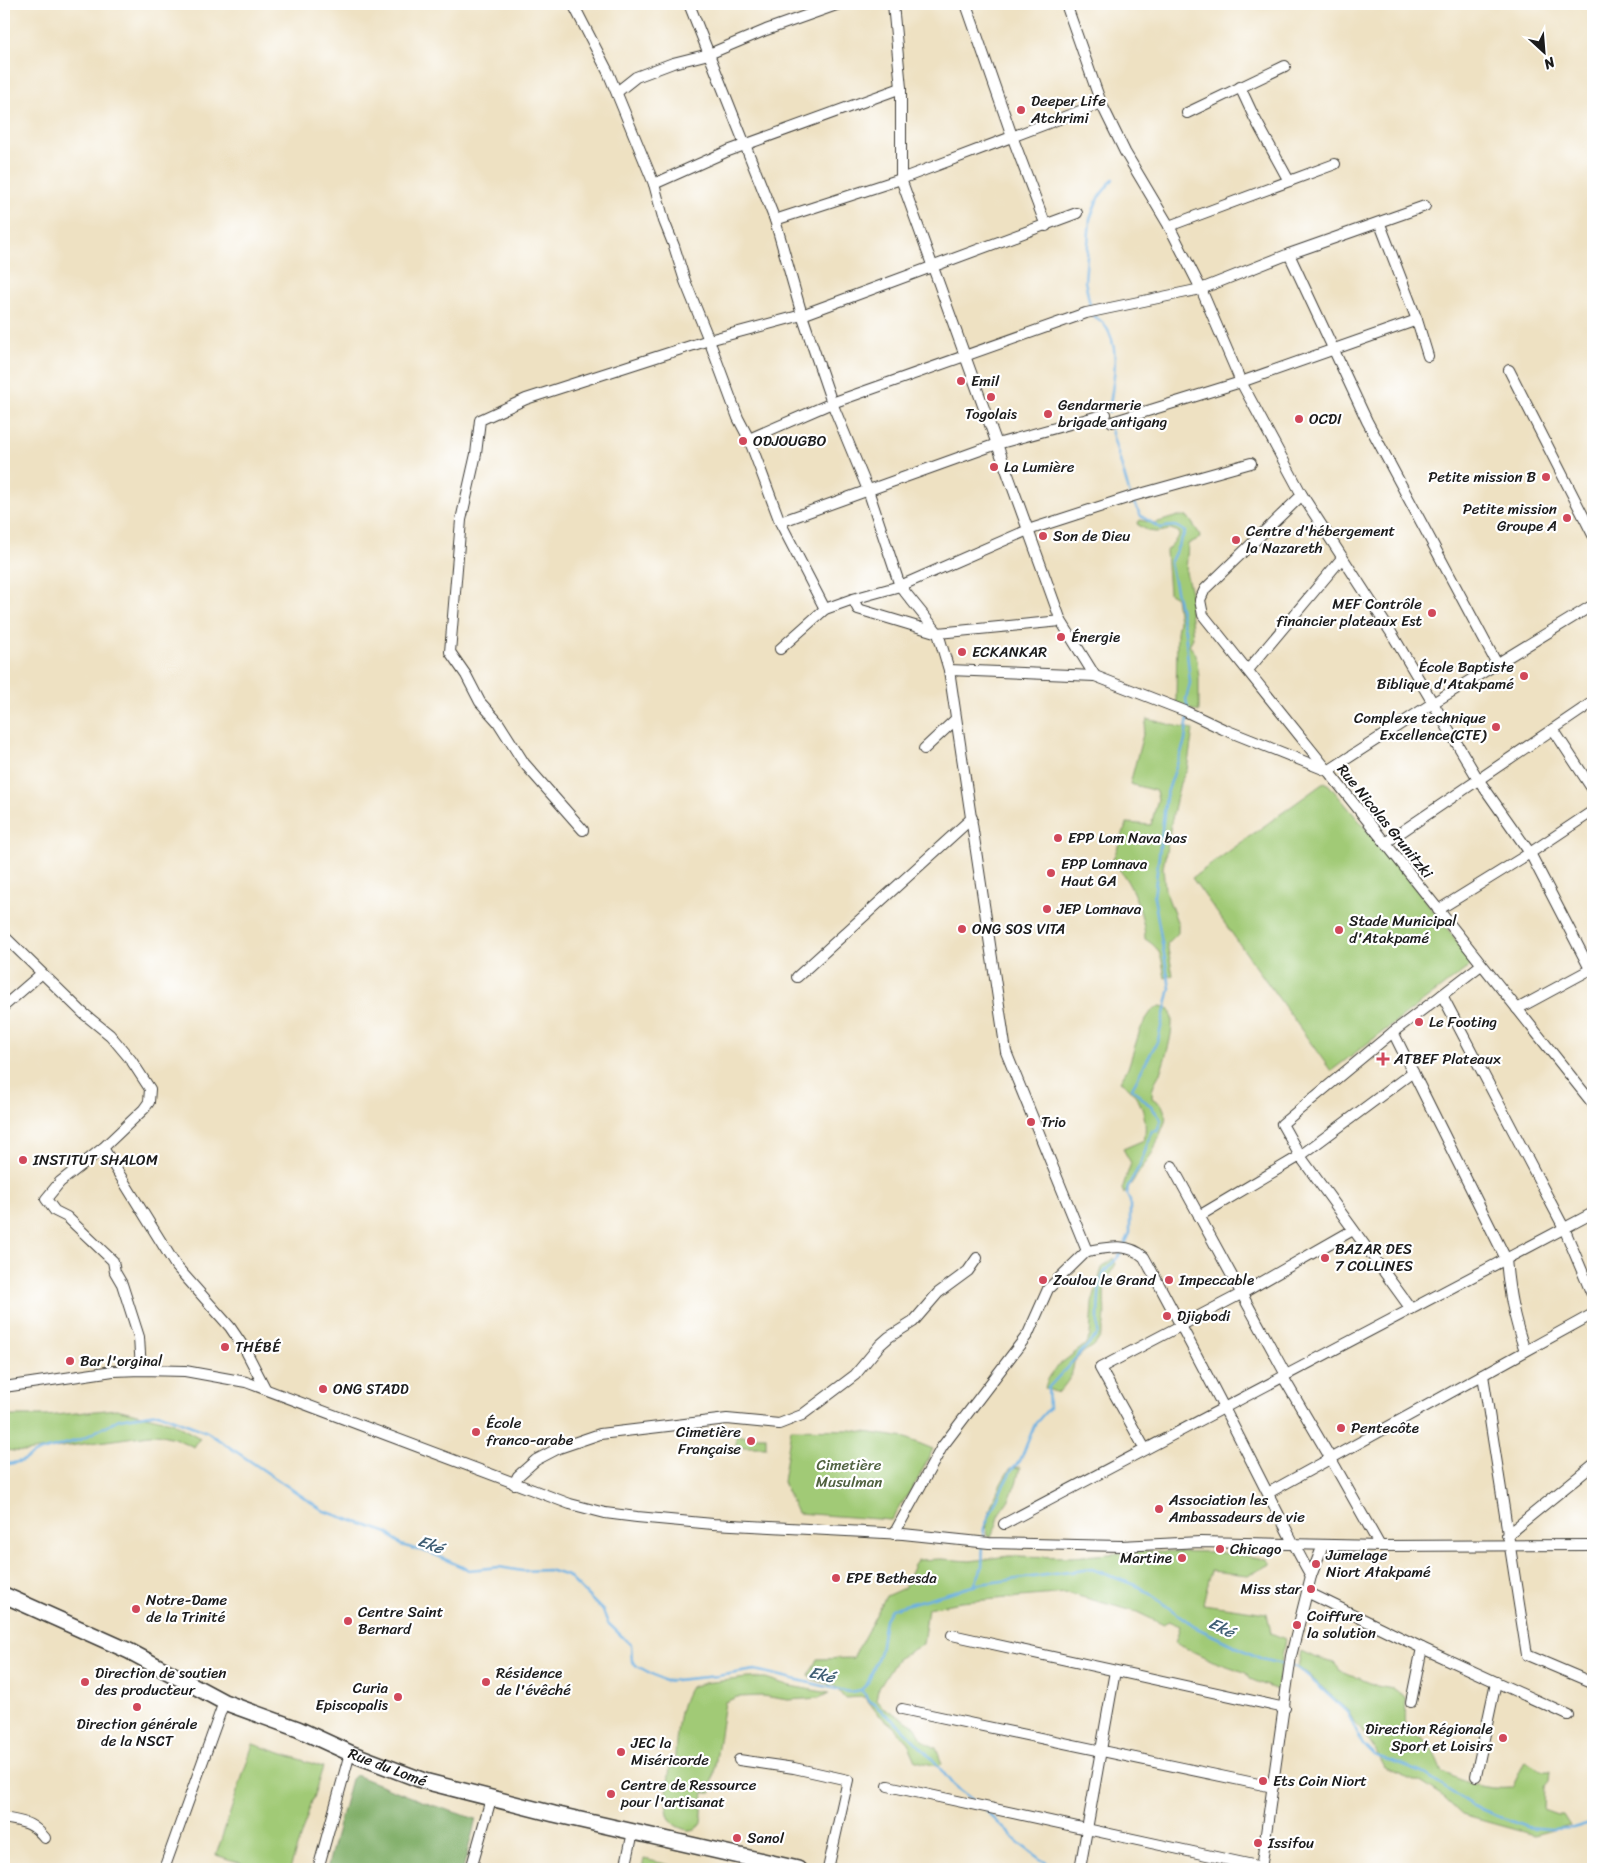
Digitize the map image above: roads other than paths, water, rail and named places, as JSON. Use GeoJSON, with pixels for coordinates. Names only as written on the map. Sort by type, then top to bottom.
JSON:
{"type":"FeatureCollection","features":[{"type":"Feature","properties":{"kind":"main road","name":"Rue du Lomé"},"geometry":{"type":"LineString","coordinates":[[4,1595],[129,1651],[224,1702],[298,1729],[350,1753],[424,1781],[491,1799],[798,1869]]}},
{"type":"Feature","properties":{"kind":"street"},"geometry":{"type":"LineString","coordinates":[[574,4],[617,92],[654,184],[664,221],[685,281],[738,418],[749,439],[780,522],[825,609]]}},
{"type":"Feature","properties":{"kind":"street"},"geometry":{"type":"LineString","coordinates":[[689,4],[775,220],[802,315],[832,403],[868,490],[900,586],[938,633],[949,670],[1006,1052],[1087,1251]]}},
{"type":"Feature","properties":{"kind":"street"},"geometry":{"type":"LineString","coordinates":[[617,92],[636,76],[673,63],[709,54],[766,30],[840,4]]}},
{"type":"Feature","properties":{"kind":"street"},"geometry":{"type":"LineString","coordinates":[[893,4],[901,88],[901,179],[1061,621],[1095,676]]}},
{"type":"Feature","properties":{"kind":"street"},"geometry":{"type":"LineString","coordinates":[[966,4],[1046,226]]}},
{"type":"Feature","properties":{"kind":"street"},"geometry":{"type":"LineString","coordinates":[[1066,4],[1100,103],[1125,152],[1169,226],[1201,289],[1241,382],[1302,495],[1392,634],[1478,779],[1530,853],[1592,968],[1517,1009]]}},
{"type":"Feature","properties":{"kind":"street"},"geometry":{"type":"LineString","coordinates":[[1187,113],[1285,66]]}},
{"type":"Feature","properties":{"kind":"street"},"geometry":{"type":"LineString","coordinates":[[654,184],[708,159],[842,108],[901,88]]}},
{"type":"Feature","properties":{"kind":"street"},"geometry":{"type":"LineString","coordinates":[[1240,88],[1289,181]]}},
{"type":"Feature","properties":{"kind":"street"},"geometry":{"type":"LineString","coordinates":[[775,220],[901,179],[1100,103]]}},
{"type":"Feature","properties":{"kind":"street"},"geometry":{"type":"LineString","coordinates":[[1169,226],[1335,164]]}},
{"type":"Feature","properties":{"kind":"street"},"geometry":{"type":"LineString","coordinates":[[749,439],[832,403],[1091,312],[1201,289],[1289,254],[1380,224],[1425,206]]}},
{"type":"Feature","properties":{"kind":"street"},"geometry":{"type":"LineString","coordinates":[[583,830],[524,763],[498,722],[480,702],[466,675],[450,652],[461,520],[476,454],[480,420],[526,399],[709,340],[802,315],[1077,213]]}},
{"type":"Feature","properties":{"kind":"street"},"geometry":{"type":"LineString","coordinates":[[1380,224],[1418,320],[1428,356]]}},
{"type":"Feature","properties":{"kind":"street"},"geometry":{"type":"LineString","coordinates":[[1289,254],[1367,422],[1497,664]]}},
{"type":"Feature","properties":{"kind":"street"},"geometry":{"type":"LineString","coordinates":[[780,522],[997,444],[1109,418],[1241,382],[1418,320]]}},
{"type":"Feature","properties":{"kind":"street"},"geometry":{"type":"LineString","coordinates":[[1509,370],[1593,535]]}},
{"type":"Feature","properties":{"kind":"street"},"geometry":{"type":"LineString","coordinates":[[780,649],[825,609],[900,586],[1028,530],[1131,497],[1251,463]]}},
{"type":"Feature","properties":{"kind":"street"},"geometry":{"type":"LineString","coordinates":[[1302,495],[1204,589],[1200,600],[1204,615],[1328,771],[1433,703],[1593,605]]}},
{"type":"Feature","properties":{"kind":"street"},"geometry":{"type":"LineString","coordinates":[[1248,670],[1342,558]]}},
{"type":"Feature","properties":{"kind":"street"},"geometry":{"type":"LineString","coordinates":[[853,599],[858,609],[938,633],[1061,621]]}},
{"type":"Feature","properties":{"kind":"street","name":"Rue Nicolas Grunitzki"},"geometry":{"type":"LineString","coordinates":[[949,670],[1095,676],[1185,711],[1223,729],[1328,771],[1593,1104]]}},
{"type":"Feature","properties":{"kind":"street"},"geometry":{"type":"LineString","coordinates":[[1385,843],[1478,779],[1592,705]]}},
{"type":"Feature","properties":{"kind":"street"},"geometry":{"type":"LineString","coordinates":[[924,749],[956,719]]}},
{"type":"Feature","properties":{"kind":"street"},"geometry":{"type":"LineString","coordinates":[[1553,729],[1593,790]]}},
{"type":"Feature","properties":{"kind":"street"},"geometry":{"type":"LineString","coordinates":[[1438,910],[1593,811]]}},
{"type":"Feature","properties":{"kind":"street"},"geometry":{"type":"LineString","coordinates":[[798,977],[972,818]]}},
{"type":"Feature","properties":{"kind":"street"},"geometry":{"type":"LineString","coordinates":[[4,936],[41,974],[110,1035],[131,1060],[150,1089],[149,1102],[144,1109],[103,1148],[60,1182],[46,1199],[55,1211],[67,1216],[113,1261],[115,1272],[122,1284],[139,1337],[141,1370]]}},
{"type":"Feature","properties":{"kind":"street"},"geometry":{"type":"LineString","coordinates":[[1411,1309],[1300,1156],[1282,1124],[1393,1032],[1481,965]]}},
{"type":"Feature","properties":{"kind":"street"},"geometry":{"type":"LineString","coordinates":[[4,1006],[41,974]]}},
{"type":"Feature","properties":{"kind":"street"},"geometry":{"type":"LineString","coordinates":[[1442,995],[1564,1228],[1593,1297]]}},
{"type":"Feature","properties":{"kind":"street"},"geometry":{"type":"LineString","coordinates":[[1393,1032],[1506,1259],[1509,1293],[1525,1351]]}},
{"type":"Feature","properties":{"kind":"street"},"geometry":{"type":"LineString","coordinates":[[1199,1216],[1300,1156],[1413,1072]]}},
{"type":"Feature","properties":{"kind":"street"},"geometry":{"type":"LineString","coordinates":[[103,1148],[176,1266],[214,1308],[245,1349],[265,1388]]}},
{"type":"Feature","properties":{"kind":"street"},"geometry":{"type":"LineString","coordinates":[[1172,1166],[1284,1376],[1380,1546]]}},
{"type":"Feature","properties":{"kind":"street"},"geometry":{"type":"LineString","coordinates":[[1004,1524],[1593,1213]]}},
{"type":"Feature","properties":{"kind":"street"},"geometry":{"type":"LineString","coordinates":[[1145,1449],[1100,1368],[1241,1294],[1352,1230]]}},
{"type":"Feature","properties":{"kind":"street"},"geometry":{"type":"LineString","coordinates":[[894,1534],[942,1447],[1028,1334],[1048,1289],[1087,1251],[1121,1247],[1137,1250],[1144,1256],[1310,1576]]}},
{"type":"Feature","properties":{"kind":"street"},"geometry":{"type":"LineString","coordinates":[[514,1484],[518,1476],[536,1460],[559,1448],[600,1434],[707,1420],[727,1419],[779,1424],[802,1415],[855,1375],[880,1345],[913,1322],[938,1293],[968,1270],[976,1258]]}},
{"type":"Feature","properties":{"kind":"street"},"geometry":{"type":"LineString","coordinates":[[1268,1493],[1593,1314]]}},
{"type":"Feature","properties":{"kind":"street"},"geometry":{"type":"LineString","coordinates":[[4,1387],[112,1371],[141,1370],[200,1373],[246,1382],[570,1504],[604,1513],[638,1518],[894,1534],[974,1540],[989,1543],[1129,1546],[1200,1542],[1380,1546],[1508,1540],[1593,1545]]}},
{"type":"Feature","properties":{"kind":"street"},"geometry":{"type":"LineString","coordinates":[[1483,1375],[1526,1655],[1593,1683]]}},
{"type":"Feature","properties":{"kind":"street"},"geometry":{"type":"LineString","coordinates":[[1508,1540],[1593,1465]]}},
{"type":"Feature","properties":{"kind":"street"},"geometry":{"type":"LineString","coordinates":[[888,1786],[1261,1868],[1291,1656],[1310,1576],[1323,1545]]}},
{"type":"Feature","properties":{"kind":"street"},"geometry":{"type":"LineString","coordinates":[[1306,1592],[1568,1715]]}},
{"type":"Feature","properties":{"kind":"street"},"geometry":{"type":"LineString","coordinates":[[952,1635],[1285,1708]]}},
{"type":"Feature","properties":{"kind":"street"},"geometry":{"type":"LineString","coordinates":[[1411,1702],[1422,1648]]}},
{"type":"Feature","properties":{"kind":"street"},"geometry":{"type":"LineString","coordinates":[[1080,1869],[1115,1671]]}},
{"type":"Feature","properties":{"kind":"street"},"geometry":{"type":"LineString","coordinates":[[1476,1776],[1496,1682]]}},
{"type":"Feature","properties":{"kind":"street"},"geometry":{"type":"LineString","coordinates":[[164,1869],[224,1702]]}},
{"type":"Feature","properties":{"kind":"street"},"geometry":{"type":"LineString","coordinates":[[902,1710],[1273,1786]]}},
{"type":"Feature","properties":{"kind":"street"},"geometry":{"type":"LineString","coordinates":[[318,1869],[350,1753]]}},
{"type":"Feature","properties":{"kind":"street"},"geometry":{"type":"LineString","coordinates":[[739,1760],[794,1768],[848,1780],[828,1869]]}},
{"type":"Feature","properties":{"kind":"street"},"geometry":{"type":"LineString","coordinates":[[472,1869],[491,1799]]}},
{"type":"Feature","properties":{"kind":"street"},"geometry":{"type":"LineString","coordinates":[[4,1818],[24,1821],[36,1827],[45,1838]]}},
{"type":"Feature","properties":{"kind":"street"},"geometry":{"type":"LineString","coordinates":[[625,1869],[633,1832]]}},
{"type":"Feature","properties":{"kind":"waterway"},"geometry":{"type":"LineString","coordinates":[[1091,310],[1085,281],[1090,219],[1098,198],[1113,179]]}},
{"type":"Feature","properties":{"kind":"waterway"},"geometry":{"type":"LineString","coordinates":[[1092,315],[1104,324],[1110,334],[1115,356],[1109,413]]}},
{"type":"Feature","properties":{"kind":"waterway"},"geometry":{"type":"LineString","coordinates":[[1109,423],[1130,495]]}},
{"type":"Feature","properties":{"kind":"waterway"},"geometry":{"type":"LineString","coordinates":[[1132,500],[1141,516],[1160,528],[1170,526],[1182,529],[1185,532],[1170,563],[1185,631],[1190,683],[1186,699],[1188,710]]}},
{"type":"Feature","properties":{"kind":"waterway"},"geometry":{"type":"LineString","coordinates":[[1124,1246],[1130,1233],[1128,1186],[1140,1165],[1152,1131],[1157,1131],[1161,1120],[1132,1088],[1158,1040],[1170,988],[1154,897],[1166,796],[1185,741],[1188,715]]}},
{"type":"Feature","properties":{"kind":"waterway"},"geometry":{"type":"LineString","coordinates":[[983,1539],[984,1528],[1001,1490],[1012,1469],[1020,1461],[1035,1424],[1049,1408],[1048,1388],[1098,1334],[1098,1304],[1101,1281],[1105,1272],[1122,1251]]}},
{"type":"Feature","properties":{"kind":"waterway","name":"Eké"},"geometry":{"type":"LineString","coordinates":[[4,1465],[22,1461],[38,1452],[82,1439],[119,1419],[158,1413],[207,1432],[324,1511],[388,1533],[401,1545],[433,1554],[469,1570],[499,1567],[522,1571],[549,1570],[568,1576],[603,1611],[608,1623],[631,1645],[632,1661],[637,1666],[665,1681],[755,1670],[849,1692],[861,1690],[868,1683],[880,1651],[885,1619],[891,1609],[980,1584],[1092,1569],[1140,1587],[1197,1628],[1262,1659],[1286,1665]]}},
{"type":"Feature","properties":{"kind":"waterway"},"geometry":{"type":"LineString","coordinates":[[974,1586],[982,1568],[983,1544]]}},
{"type":"Feature","properties":{"kind":"waterway","name":"Eké"},"geometry":{"type":"LineString","coordinates":[[1292,1666],[1312,1680],[1347,1712],[1363,1744],[1374,1755],[1422,1773],[1473,1806],[1526,1827],[1573,1828],[1593,1822]]}},
{"type":"Feature","properties":{"kind":"waterway"},"geometry":{"type":"LineString","coordinates":[[861,1690],[870,1701],[902,1728],[935,1762],[953,1785],[974,1801]]}},
{"type":"Feature","properties":{"kind":"waterway"},"geometry":{"type":"LineString","coordinates":[[986,1811],[1020,1844],[1040,1859],[1058,1869]]}},
{"type":"Feature","properties":{"kind":"place","name":"Deeper Life Atchrimi"},"geometry":{"type":"Point","coordinates":[1021,110]}},
{"type":"Feature","properties":{"kind":"place","name":"Emil"},"geometry":{"type":"Point","coordinates":[961,381]}},
{"type":"Feature","properties":{"kind":"place","name":"Togolais"},"geometry":{"type":"Point","coordinates":[991,397]}},
{"type":"Feature","properties":{"kind":"place","name":"Gendarmerie brigade antigang"},"geometry":{"type":"Point","coordinates":[1048,414]}},
{"type":"Feature","properties":{"kind":"place","name":"OCDI"},"geometry":{"type":"Point","coordinates":[1299,419]}},
{"type":"Feature","properties":{"kind":"place","name":"ODJOUGBO"},"geometry":{"type":"Point","coordinates":[743,441]}},
{"type":"Feature","properties":{"kind":"place","name":"La Lumière"},"geometry":{"type":"Point","coordinates":[994,467]}},
{"type":"Feature","properties":{"kind":"place","name":"Petite mission B"},"geometry":{"type":"Point","coordinates":[1546,477]}},
{"type":"Feature","properties":{"kind":"place","name":"Petite mission Groupe A"},"geometry":{"type":"Point","coordinates":[1567,518]}},
{"type":"Feature","properties":{"kind":"place","name":"Son de Dieu"},"geometry":{"type":"Point","coordinates":[1043,536]}},
{"type":"Feature","properties":{"kind":"place","name":"Centre d'hébergement la Nazareth"},"geometry":{"type":"Point","coordinates":[1236,540]}},
{"type":"Feature","properties":{"kind":"place","name":"MEF Contrôle financier plateaux Est"},"geometry":{"type":"Point","coordinates":[1432,613]}},
{"type":"Feature","properties":{"kind":"place","name":"Énergie"},"geometry":{"type":"Point","coordinates":[1061,637]}},
{"type":"Feature","properties":{"kind":"place","name":"ECKANKAR"},"geometry":{"type":"Point","coordinates":[962,652]}},
{"type":"Feature","properties":{"kind":"place","name":"École Baptiste Biblique d'Atakpamé"},"geometry":{"type":"Point","coordinates":[1524,676]}},
{"type":"Feature","properties":{"kind":"place","name":"Complexe technique Excellence(CTE)"},"geometry":{"type":"Point","coordinates":[1496,727]}},
{"type":"Feature","properties":{"kind":"place","name":"EPP Lom Nava bas"},"geometry":{"type":"Point","coordinates":[1058,838]}},
{"type":"Feature","properties":{"kind":"place","name":"EPP Lomnava Haut GA"},"geometry":{"type":"Point","coordinates":[1051,873]}},
{"type":"Feature","properties":{"kind":"place","name":"JEP Lomnava"},"geometry":{"type":"Point","coordinates":[1047,909]}},
{"type":"Feature","properties":{"kind":"place","name":"ONG SOS VITA"},"geometry":{"type":"Point","coordinates":[962,929]}},
{"type":"Feature","properties":{"kind":"place","name":"Stade Municipal d'Atakpamé"},"geometry":{"type":"Point","coordinates":[1339,930]}},
{"type":"Feature","properties":{"kind":"place","name":"Le Footing"},"geometry":{"type":"Point","coordinates":[1419,1022]}},
{"type":"Feature","properties":{"kind":"place","name":"ATBEF Plateaux"},"geometry":{"type":"Point","coordinates":[1383,1059]}},
{"type":"Feature","properties":{"kind":"place","name":"Trio"},"geometry":{"type":"Point","coordinates":[1031,1122]}},
{"type":"Feature","properties":{"kind":"place","name":"INSTITUT SHALOM"},"geometry":{"type":"Point","coordinates":[23,1160]}},
{"type":"Feature","properties":{"kind":"place","name":"BAZAR DES 7 COLLINES"},"geometry":{"type":"Point","coordinates":[1325,1258]}},
{"type":"Feature","properties":{"kind":"place","name":"Zoulou le Grand"},"geometry":{"type":"Point","coordinates":[1043,1280]}},
{"type":"Feature","properties":{"kind":"place","name":"Impeccable"},"geometry":{"type":"Point","coordinates":[1169,1280]}},
{"type":"Feature","properties":{"kind":"place","name":"Djigbodi"},"geometry":{"type":"Point","coordinates":[1167,1316]}},
{"type":"Feature","properties":{"kind":"place","name":"THÉBÉ"},"geometry":{"type":"Point","coordinates":[225,1347]}},
{"type":"Feature","properties":{"kind":"place","name":"Bar l'orginal"},"geometry":{"type":"Point","coordinates":[70,1361]}},
{"type":"Feature","properties":{"kind":"place","name":"ONG STADD"},"geometry":{"type":"Point","coordinates":[323,1389]}},
{"type":"Feature","properties":{"kind":"place","name":"Pentecôte"},"geometry":{"type":"Point","coordinates":[1341,1428]}},
{"type":"Feature","properties":{"kind":"place","name":"École franco-arabe"},"geometry":{"type":"Point","coordinates":[476,1432]}},
{"type":"Feature","properties":{"kind":"place","name":"Cimetière Française"},"geometry":{"type":"Point","coordinates":[751,1441]}},
{"type":"Feature","properties":{"kind":"place","name":"Association les Ambassadeurs de vie"},"geometry":{"type":"Point","coordinates":[1159,1509]}},
{"type":"Feature","properties":{"kind":"place","name":"Chicago"},"geometry":{"type":"Point","coordinates":[1220,1549]}},
{"type":"Feature","properties":{"kind":"place","name":"Martine"},"geometry":{"type":"Point","coordinates":[1182,1558]}},
{"type":"Feature","properties":{"kind":"place","name":"Jumelage Niort Atakpamé"},"geometry":{"type":"Point","coordinates":[1316,1564]}},
{"type":"Feature","properties":{"kind":"place","name":"EPE Bethesda"},"geometry":{"type":"Point","coordinates":[836,1578]}},
{"type":"Feature","properties":{"kind":"place","name":"Miss star"},"geometry":{"type":"Point","coordinates":[1311,1589]}},
{"type":"Feature","properties":{"kind":"place","name":"Notre-Dame de la Trinité"},"geometry":{"type":"Point","coordinates":[136,1609]}},
{"type":"Feature","properties":{"kind":"place","name":"Centre Saint Bernard"},"geometry":{"type":"Point","coordinates":[348,1621]}},
{"type":"Feature","properties":{"kind":"place","name":"Coiffure la solution"},"geometry":{"type":"Point","coordinates":[1297,1625]}},
{"type":"Feature","properties":{"kind":"place","name":"Direction de soutien des producteur"},"geometry":{"type":"Point","coordinates":[85,1682]}},
{"type":"Feature","properties":{"kind":"place","name":"Résidence de l'évêché"},"geometry":{"type":"Point","coordinates":[486,1682]}},
{"type":"Feature","properties":{"kind":"place","name":"Curia Episcopalis"},"geometry":{"type":"Point","coordinates":[398,1697]}},
{"type":"Feature","properties":{"kind":"place","name":"Direction générale de la NSCT"},"geometry":{"type":"Point","coordinates":[137,1707]}},
{"type":"Feature","properties":{"kind":"place","name":"Direction Régionale Sport et Loisirs"},"geometry":{"type":"Point","coordinates":[1503,1738]}},
{"type":"Feature","properties":{"kind":"place","name":"JEC la Miséricorde"},"geometry":{"type":"Point","coordinates":[621,1752]}},
{"type":"Feature","properties":{"kind":"place","name":"Ets Coin Niort"},"geometry":{"type":"Point","coordinates":[1263,1781]}},
{"type":"Feature","properties":{"kind":"place","name":"Centre de Ressource pour l'artisanat"},"geometry":{"type":"Point","coordinates":[611,1794]}},
{"type":"Feature","properties":{"kind":"place","name":"Sanol"},"geometry":{"type":"Point","coordinates":[737,1838]}},
{"type":"Feature","properties":{"kind":"place","name":"Issifou"},"geometry":{"type":"Point","coordinates":[1258,1843]}},
{"type":"Feature","properties":{"kind":"park label","name":"Cimetière Musulman"},"geometry":{"type":"Point","coordinates":[849,1474]}}]}
